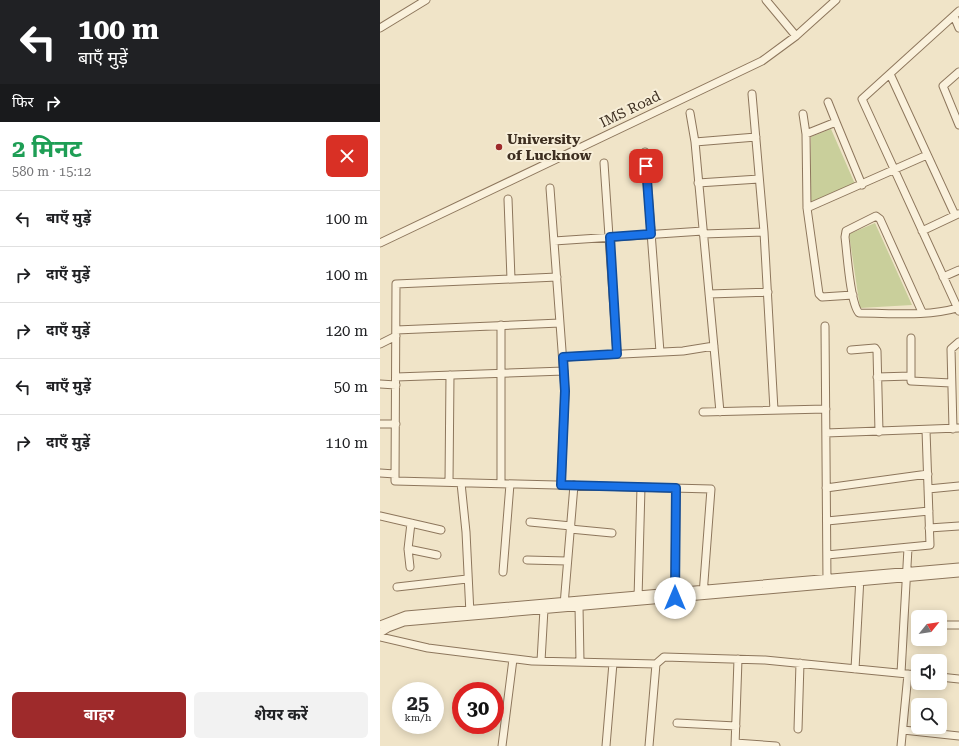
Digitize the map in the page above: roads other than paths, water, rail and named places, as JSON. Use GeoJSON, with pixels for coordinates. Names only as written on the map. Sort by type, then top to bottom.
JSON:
{"type":"FeatureCollection","features":[{"type":"Feature","properties":{"kind":"street"},"geometry":{"type":"LineString","coordinates":[[380,28],[426,0]]}},
{"type":"Feature","properties":{"kind":"street"},"geometry":{"type":"LineString","coordinates":[[766,0],[796,36]]}},
{"type":"Feature","properties":{"kind":"street","name":"IMS Road"},"geometry":{"type":"LineString","coordinates":[[380,243],[762,61],[796,36],[836,0]]}},
{"type":"Feature","properties":{"kind":"street"},"geometry":{"type":"LineString","coordinates":[[956,14],[959,28]]}},
{"type":"Feature","properties":{"kind":"street"},"geometry":{"type":"LineString","coordinates":[[922,312],[880,219],[876,216],[846,231],[845,237],[853,295],[856,310],[859,313],[944,312],[958,310],[862,99],[956,14]]}},
{"type":"Feature","properties":{"kind":"street"},"geometry":{"type":"LineString","coordinates":[[959,72],[943,86],[959,125]]}},
{"type":"Feature","properties":{"kind":"street"},"geometry":{"type":"LineString","coordinates":[[890,74],[927,155],[957,215],[922,231]]}},
{"type":"Feature","properties":{"kind":"street"},"geometry":{"type":"LineString","coordinates":[[752,94],[764,232],[774,410]]}},
{"type":"Feature","properties":{"kind":"street"},"geometry":{"type":"LineString","coordinates":[[828,102],[862,185]]}},
{"type":"Feature","properties":{"kind":"street"},"geometry":{"type":"LineString","coordinates":[[690,113],[695,142],[720,412]]}},
{"type":"Feature","properties":{"kind":"street"},"geometry":{"type":"LineString","coordinates":[[803,114],[806,134],[807,208],[820,294],[822,297],[853,295]]}},
{"type":"Feature","properties":{"kind":"street"},"geometry":{"type":"LineString","coordinates":[[806,134],[836,122]]}},
{"type":"Feature","properties":{"kind":"street"},"geometry":{"type":"LineString","coordinates":[[695,142],[756,136]]}},
{"type":"Feature","properties":{"kind":"street"},"geometry":{"type":"LineString","coordinates":[[646,152],[660,352]]}},
{"type":"Feature","properties":{"kind":"street"},"geometry":{"type":"LineString","coordinates":[[807,208],[927,155]]}},
{"type":"Feature","properties":{"kind":"street"},"geometry":{"type":"LineString","coordinates":[[604,163],[617,354]]}},
{"type":"Feature","properties":{"kind":"street"},"geometry":{"type":"LineString","coordinates":[[698,183],[759,179]]}},
{"type":"Feature","properties":{"kind":"street"},"geometry":{"type":"LineString","coordinates":[[550,188],[565,391],[561,485]]}},
{"type":"Feature","properties":{"kind":"street"},"geometry":{"type":"LineString","coordinates":[[508,199],[511,279]]}},
{"type":"Feature","properties":{"kind":"street"},"geometry":{"type":"LineString","coordinates":[[554,241],[651,234],[764,232]]}},
{"type":"Feature","properties":{"kind":"street"},"geometry":{"type":"LineString","coordinates":[[943,277],[959,270]]}},
{"type":"Feature","properties":{"kind":"street"},"geometry":{"type":"LineString","coordinates":[[557,277],[396,284],[396,481],[711,490],[703,592]]}},
{"type":"Feature","properties":{"kind":"street"},"geometry":{"type":"LineString","coordinates":[[709,294],[768,292]]}},
{"type":"Feature","properties":{"kind":"street"},"geometry":{"type":"LineString","coordinates":[[380,344],[396,333],[560,323]]}},
{"type":"Feature","properties":{"kind":"street"},"geometry":{"type":"LineString","coordinates":[[500,483],[502,373],[501,326]]}},
{"type":"Feature","properties":{"kind":"street"},"geometry":{"type":"LineString","coordinates":[[825,326],[827,581]]}},
{"type":"Feature","properties":{"kind":"street"},"geometry":{"type":"LineString","coordinates":[[910,338],[912,382],[951,382]]}},
{"type":"Feature","properties":{"kind":"street"},"geometry":{"type":"LineString","coordinates":[[826,433],[956,428],[950,365],[951,349],[959,342]]}},
{"type":"Feature","properties":{"kind":"street"},"geometry":{"type":"LineString","coordinates":[[563,357],[683,351],[714,346]]}},
{"type":"Feature","properties":{"kind":"street"},"geometry":{"type":"LineString","coordinates":[[850,350],[875,348],[879,432]]}},
{"type":"Feature","properties":{"kind":"street"},"geometry":{"type":"LineString","coordinates":[[950,365],[959,364]]}},
{"type":"Feature","properties":{"kind":"street"},"geometry":{"type":"LineString","coordinates":[[380,384],[450,375],[564,371]]}},
{"type":"Feature","properties":{"kind":"street"},"geometry":{"type":"LineString","coordinates":[[449,482],[450,375]]}},
{"type":"Feature","properties":{"kind":"street"},"geometry":{"type":"LineString","coordinates":[[877,378],[911,376]]}},
{"type":"Feature","properties":{"kind":"street"},"geometry":{"type":"LineString","coordinates":[[703,412],[826,409]]}},
{"type":"Feature","properties":{"kind":"street"},"geometry":{"type":"LineString","coordinates":[[380,424],[396,424]]}},
{"type":"Feature","properties":{"kind":"street"},"geometry":{"type":"LineString","coordinates":[[827,555],[930,545],[926,430]]}},
{"type":"Feature","properties":{"kind":"street"},"geometry":{"type":"LineString","coordinates":[[380,473],[396,474]]}},
{"type":"Feature","properties":{"kind":"street"},"geometry":{"type":"LineString","coordinates":[[826,488],[928,474]]}},
{"type":"Feature","properties":{"kind":"street"},"geometry":{"type":"LineString","coordinates":[[461,483],[466,532],[467,579],[470,613]]}},
{"type":"Feature","properties":{"kind":"street"},"geometry":{"type":"LineString","coordinates":[[503,572],[510,484]]}},
{"type":"Feature","properties":{"kind":"street"},"geometry":{"type":"LineString","coordinates":[[564,604],[574,485]]}},
{"type":"Feature","properties":{"kind":"street"},"geometry":{"type":"LineString","coordinates":[[928,489],[959,486]]}},
{"type":"Feature","properties":{"kind":"street"},"geometry":{"type":"LineString","coordinates":[[638,598],[641,487]]}},
{"type":"Feature","properties":{"kind":"street"},"geometry":{"type":"LineString","coordinates":[[675,595],[676,488]]}},
{"type":"Feature","properties":{"kind":"street"},"geometry":{"type":"LineString","coordinates":[[827,521],[929,511]]}},
{"type":"Feature","properties":{"kind":"street"},"geometry":{"type":"LineString","coordinates":[[380,516],[441,530]]}},
{"type":"Feature","properties":{"kind":"street"},"geometry":{"type":"LineString","coordinates":[[410,567],[408,549],[411,522]]}},
{"type":"Feature","properties":{"kind":"street"},"geometry":{"type":"LineString","coordinates":[[530,522],[612,533]]}},
{"type":"Feature","properties":{"kind":"street"},"geometry":{"type":"LineString","coordinates":[[929,528],[959,526]]}},
{"type":"Feature","properties":{"kind":"street"},"geometry":{"type":"LineString","coordinates":[[901,746],[903,730],[908,548]]}},
{"type":"Feature","properties":{"kind":"street"},"geometry":{"type":"LineString","coordinates":[[408,549],[437,555]]}},
{"type":"Feature","properties":{"kind":"street"},"geometry":{"type":"LineString","coordinates":[[527,560],[568,562]]}},
{"type":"Feature","properties":{"kind":"street"},"geometry":{"type":"LineString","coordinates":[[380,633],[388,628],[404,622],[470,613],[907,574],[959,567]]}},
{"type":"Feature","properties":{"kind":"street"},"geometry":{"type":"LineString","coordinates":[[907,574],[959,573]]}},
{"type":"Feature","properties":{"kind":"street"},"geometry":{"type":"LineString","coordinates":[[855,668],[860,578]]}},
{"type":"Feature","properties":{"kind":"street"},"geometry":{"type":"LineString","coordinates":[[398,587],[467,579]]}},
{"type":"Feature","properties":{"kind":"street"},"geometry":{"type":"LineString","coordinates":[[380,625],[406,615],[544,609],[564,604],[578,606],[638,598]]}},
{"type":"Feature","properties":{"kind":"street"},"geometry":{"type":"LineString","coordinates":[[578,606],[580,662]]}},
{"type":"Feature","properties":{"kind":"street"},"geometry":{"type":"LineString","coordinates":[[541,661],[544,609]]}},
{"type":"Feature","properties":{"kind":"street"},"geometry":{"type":"LineString","coordinates":[[947,625],[959,625]]}},
{"type":"Feature","properties":{"kind":"street"},"geometry":{"type":"LineString","coordinates":[[380,637],[428,648],[541,661],[656,664],[664,657],[738,659],[800,663],[911,674]]}},
{"type":"Feature","properties":{"kind":"street"},"geometry":{"type":"LineString","coordinates":[[502,746],[513,658]]}},
{"type":"Feature","properties":{"kind":"street"},"geometry":{"type":"LineString","coordinates":[[738,659],[735,744],[776,746]]}},
{"type":"Feature","properties":{"kind":"street"},"geometry":{"type":"LineString","coordinates":[[606,746],[613,663]]}},
{"type":"Feature","properties":{"kind":"street"},"geometry":{"type":"LineString","coordinates":[[798,729],[800,663]]}},
{"type":"Feature","properties":{"kind":"street"},"geometry":{"type":"LineString","coordinates":[[649,746],[656,664]]}},
{"type":"Feature","properties":{"kind":"street"},"geometry":{"type":"LineString","coordinates":[[947,677],[959,678]]}},
{"type":"Feature","properties":{"kind":"street"},"geometry":{"type":"LineString","coordinates":[[677,723],[736,726]]}},
{"type":"Feature","properties":{"kind":"street"},"geometry":{"type":"LineString","coordinates":[[903,730],[959,736]]}},
{"type":"Feature","properties":{"kind":"place","name":"University of Lucknow"},"geometry":{"type":"Point","coordinates":[499,147]}}]}
